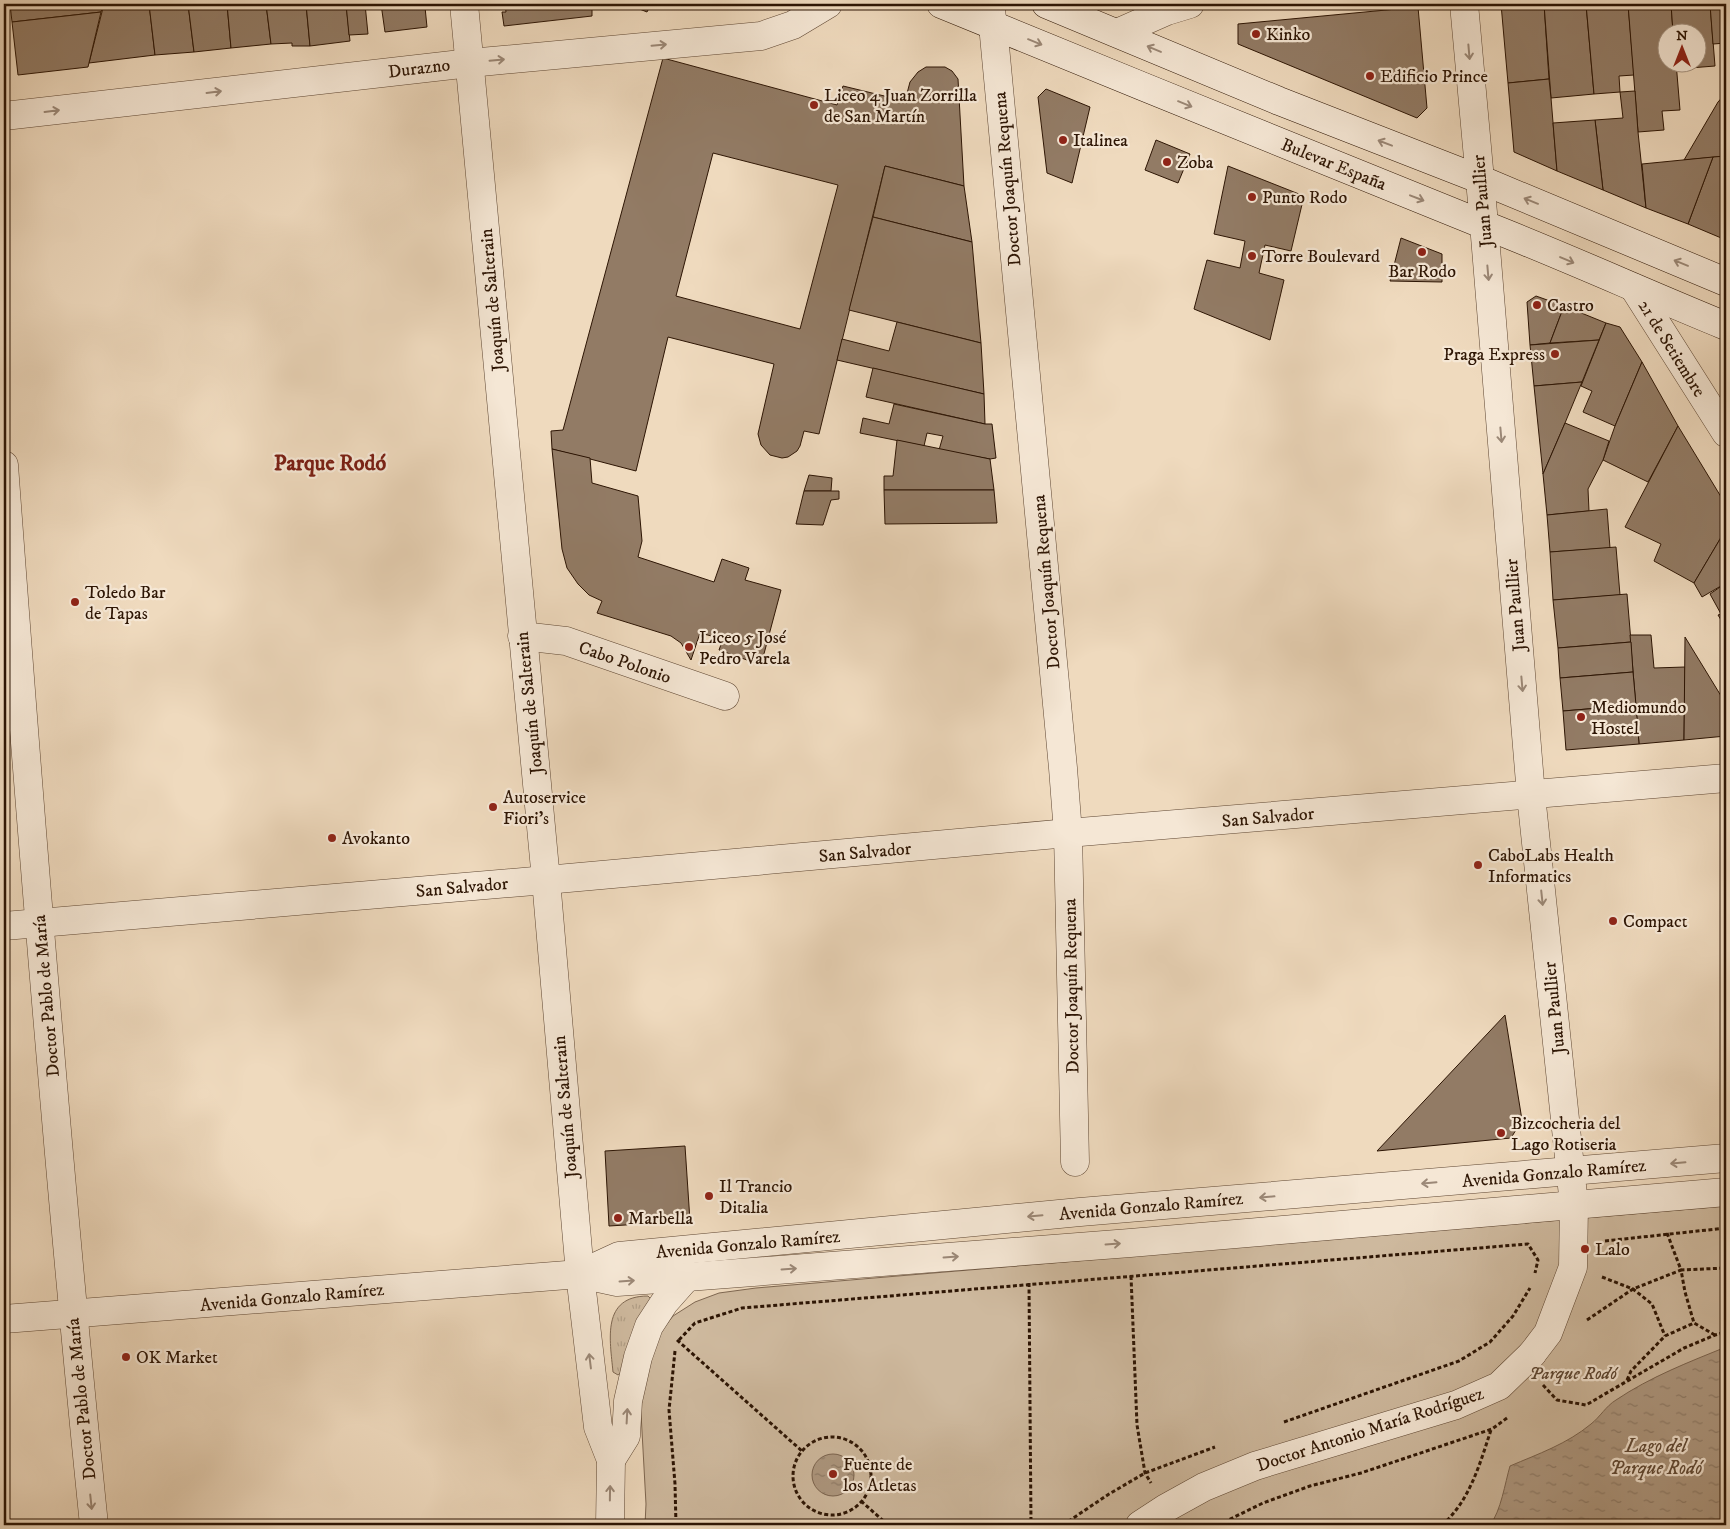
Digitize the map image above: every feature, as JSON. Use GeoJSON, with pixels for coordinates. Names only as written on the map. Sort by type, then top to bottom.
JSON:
{"type":"FeatureCollection","features":[{"type":"Feature","properties":{"kind":"street","name":"Joaquín de Salterain"},"geometry":{"type":"LineString","coordinates":[[464,4],[546,880],[580,1274],[598,1427],[611,1460],[610,1525]]}},
{"type":"Feature","properties":{"kind":"street","name":"Durazno"},"geometry":{"type":"LineString","coordinates":[[4,116],[470,62],[761,36],[793,25],[828,4]]}},
{"type":"Feature","properties":{"kind":"street","name":"Bulevar España"},"geometry":{"type":"LineString","coordinates":[[941,4],[992,14],[1359,175],[1484,224],[1726,326]]}},
{"type":"Feature","properties":{"kind":"street"},"geometry":{"type":"LineString","coordinates":[[1046,4],[1279,101],[1480,180],[1726,282]]}},
{"type":"Feature","properties":{"kind":"street"},"geometry":{"type":"LineString","coordinates":[[1117,33],[1167,11],[1190,4]]}},
{"type":"Feature","properties":{"kind":"street","name":"Juan Paullier"},"geometry":{"type":"LineString","coordinates":[[1464,4],[1531,795],[1574,1205]]}},
{"type":"Feature","properties":{"kind":"street","name":"Doctor Joaquín Requena"},"geometry":{"type":"LineString","coordinates":[[992,14],[1068,833],[1075,1162]]}},
{"type":"Feature","properties":{"kind":"street","name":"21 de Setiembre"},"geometry":{"type":"LineString","coordinates":[[1634,288],[1726,434]]}},
{"type":"Feature","properties":{"kind":"street","name":"Doctor Pablo de María"},"geometry":{"type":"LineString","coordinates":[[4,466],[33,856],[72,1314],[94,1525]]}},
{"type":"Feature","properties":{"kind":"street","name":"Cabo Polonio"},"geometry":{"type":"LineString","coordinates":[[522,636],[566,641],[725,696]]}},
{"type":"Feature","properties":{"kind":"street","name":"San Salvador"},"geometry":{"type":"LineString","coordinates":[[4,926],[1068,833],[1726,778]]}},
{"type":"Feature","properties":{"kind":"street","name":"Avenida Gonzalo Ramírez"},"geometry":{"type":"LineString","coordinates":[[580,1274],[619,1256],[1080,1212],[1726,1158]]}},
{"type":"Feature","properties":{"kind":"street","name":"Avenida Gonzalo Ramírez"},"geometry":{"type":"LineString","coordinates":[[4,1319],[580,1274],[616,1282],[687,1277],[1130,1243],[1726,1192]]}},
{"type":"Feature","properties":{"kind":"street","name":"Doctor Antonio María Rodríguez"},"geometry":{"type":"LineString","coordinates":[[1140,1525],[1204,1487],[1255,1466],[1456,1404],[1499,1386],[1532,1354],[1548,1332],[1573,1266],[1574,1205]]}},
{"type":"Feature","properties":{"kind":"street"},"geometry":{"type":"LineString","coordinates":[[611,1460],[626,1436],[628,1401],[638,1358],[649,1326],[664,1303],[687,1277]]}},
{"type":"Feature","properties":{"kind":"path"},"geometry":{"type":"LineString","coordinates":[[1662,1197],[1667,1234],[1681,1270],[1694,1323],[1715,1335]]}},
{"type":"Feature","properties":{"kind":"path"},"geometry":{"type":"LineString","coordinates":[[1130,1243],[1137,1425],[1146,1473]]}},
{"type":"Feature","properties":{"kind":"path"},"geometry":{"type":"LineString","coordinates":[[676,1525],[669,1410],[674,1356],[678,1341],[695,1323],[742,1308],[1528,1244],[1538,1260],[1535,1275]]}},
{"type":"Feature","properties":{"kind":"path"},"geometry":{"type":"LineString","coordinates":[[1030,1251],[1031,1525]]}},
{"type":"Feature","properties":{"kind":"path"},"geometry":{"type":"LineString","coordinates":[[1580,1324],[1633,1289],[1681,1270],[1726,1268]]}},
{"type":"Feature","properties":{"kind":"path"},"geometry":{"type":"LineString","coordinates":[[1597,1275],[1633,1289],[1652,1304],[1664,1336]]}},
{"type":"Feature","properties":{"kind":"path"},"geometry":{"type":"LineString","coordinates":[[1282,1423],[1459,1361],[1490,1342],[1513,1316],[1534,1282]]}},
{"type":"Feature","properties":{"kind":"path"},"geometry":{"type":"LineString","coordinates":[[1627,1381],[1631,1371],[1664,1336],[1694,1323]]}},
{"type":"Feature","properties":{"kind":"path"},"geometry":{"type":"LineString","coordinates":[[649,1326],[678,1341],[802,1451]]}},
{"type":"Feature","properties":{"kind":"path"},"geometry":{"type":"LineString","coordinates":[[1557,1400],[1586,1405],[1684,1348],[1726,1332]]}},
{"type":"Feature","properties":{"kind":"path"},"geometry":{"type":"LineString","coordinates":[[1442,1525],[1462,1505],[1492,1430]]}},
{"type":"Feature","properties":{"kind":"path"},"geometry":{"type":"LineString","coordinates":[[835,1436],[857,1446],[865,1455],[870,1467],[869,1485],[861,1502],[846,1511],[828,1514],[806,1505],[794,1485],[793,1473],[796,1461],[802,1451],[811,1443],[835,1436]]}},
{"type":"Feature","properties":{"kind":"path"},"geometry":{"type":"LineString","coordinates":[[1063,1525],[1109,1494],[1146,1473],[1216,1446]]}},
{"type":"Feature","properties":{"kind":"path"},"geometry":{"type":"LineString","coordinates":[[861,1502],[888,1525]]}},
{"type":"Feature","properties":{"kind":"green space","name":"Parque Rodó"},"geometry":{"type":"Polygon","coordinates":[[[1726,1206],[1726,1525],[645,1525],[646,1504],[641,1413],[642,1375],[662,1330],[673,1316],[695,1302],[719,1293],[756,1288],[1726,1206]]]}},
{"type":"Feature","properties":{"kind":"green space"},"geometry":{"type":"Polygon","coordinates":[[[648,1296],[651,1299],[622,1372],[618,1375],[613,1372],[610,1334],[615,1312],[622,1303],[633,1298],[648,1296]]]}},
{"type":"Feature","properties":{"kind":"water","name":"Lago del Parque Rodó"},"geometry":{"type":"Polygon","coordinates":[[[1726,1347],[1726,1525],[1490,1525],[1500,1505],[1510,1466],[1552,1448],[1582,1431],[1612,1402],[1642,1384],[1670,1370],[1726,1347]]]}},
{"type":"Feature","properties":{"kind":"water","name":"Fuente de los Atletas"},"geometry":{"type":"Polygon","coordinates":[[[833,1454],[848,1460],[854,1475],[848,1490],[833,1496],[818,1490],[812,1475],[818,1460],[833,1454]]]}},
{"type":"Feature","properties":{"kind":"building"},"geometry":{"type":"Polygon","coordinates":[[[10,4],[104,4],[101,12],[12,22],[10,4]]]}},
{"type":"Feature","properties":{"kind":"building"},"geometry":{"type":"Polygon","coordinates":[[[104,4],[149,4],[155,55],[89,63],[104,4]]]}},
{"type":"Feature","properties":{"kind":"building"},"geometry":{"type":"Polygon","coordinates":[[[149,4],[188,4],[194,52],[155,55],[149,4]]]}},
{"type":"Feature","properties":{"kind":"building"},"geometry":{"type":"Polygon","coordinates":[[[188,4],[227,4],[231,48],[194,52],[188,4]]]}},
{"type":"Feature","properties":{"kind":"building"},"geometry":{"type":"Polygon","coordinates":[[[227,4],[266,4],[271,44],[231,48],[227,4]]]}},
{"type":"Feature","properties":{"kind":"building"},"geometry":{"type":"Polygon","coordinates":[[[266,4],[306,4],[310,46],[292,46],[292,43],[271,44],[266,4]]]}},
{"type":"Feature","properties":{"kind":"building"},"geometry":{"type":"Polygon","coordinates":[[[306,4],[346,4],[350,41],[310,46],[306,4]]]}},
{"type":"Feature","properties":{"kind":"building"},"geometry":{"type":"Polygon","coordinates":[[[346,4],[365,4],[368,34],[349,35],[346,4]]]}},
{"type":"Feature","properties":{"kind":"building"},"geometry":{"type":"Polygon","coordinates":[[[381,4],[418,4],[419,8],[425,7],[427,27],[385,32],[381,4]]]}},
{"type":"Feature","properties":{"kind":"building"},"geometry":{"type":"Polygon","coordinates":[[[505,4],[601,4],[601,7],[592,8],[592,16],[504,26],[502,12],[506,12],[505,4]]]}},
{"type":"Feature","properties":{"kind":"building"},"geometry":{"type":"Polygon","coordinates":[[[627,4],[651,4],[647,12],[627,4]]]}},
{"type":"Feature","properties":{"kind":"building"},"geometry":{"type":"Polygon","coordinates":[[[1501,4],[1544,4],[1549,79],[1508,83],[1501,4]]]}},
{"type":"Feature","properties":{"kind":"building"},"geometry":{"type":"Polygon","coordinates":[[[1544,4],[1586,4],[1594,94],[1551,98],[1544,4]]]}},
{"type":"Feature","properties":{"kind":"building"},"geometry":{"type":"Polygon","coordinates":[[[1586,4],[1628,4],[1634,75],[1619,76],[1620,92],[1594,94],[1586,4]]]}},
{"type":"Feature","properties":{"kind":"building"},"geometry":{"type":"Polygon","coordinates":[[[1628,4],[1671,4],[1672,22],[1658,22],[1658,72],[1677,72],[1680,110],[1662,111],[1664,130],[1638,132],[1628,4]]]}},
{"type":"Feature","properties":{"kind":"building"},"geometry":{"type":"Polygon","coordinates":[[[1671,4],[1710,4],[1715,66],[1708,67],[1708,22],[1672,22],[1671,4]]]}},
{"type":"Feature","properties":{"kind":"building"},"geometry":{"type":"Polygon","coordinates":[[[1710,4],[1726,4],[1726,43],[1713,44],[1710,4]]]}},
{"type":"Feature","properties":{"kind":"building","name":"Edificio Prince"},"geometry":{"type":"Polygon","coordinates":[[[1418,7],[1427,108],[1417,118],[1238,44],[1238,24],[1418,7]]]}},
{"type":"Feature","properties":{"kind":"building"},"geometry":{"type":"Polygon","coordinates":[[[101,12],[88,67],[18,75],[12,22],[101,12]]]}},
{"type":"Feature","properties":{"kind":"building"},"geometry":{"type":"Polygon","coordinates":[[[663,58],[837,105],[843,86],[905,101],[910,82],[918,72],[926,67],[945,67],[952,71],[958,79],[964,186],[885,166],[819,434],[804,431],[797,451],[788,457],[782,458],[770,455],[761,445],[758,434],[774,364],[668,337],[636,471],[552,449],[551,431],[563,430],[663,58]],[[713,153],[676,296],[800,329],[838,185],[713,153]]]}},
{"type":"Feature","properties":{"kind":"building"},"geometry":{"type":"Polygon","coordinates":[[[1549,79],[1557,171],[1514,152],[1508,83],[1549,79]]]}},
{"type":"Feature","properties":{"kind":"building","name":"Italinea"},"geometry":{"type":"Polygon","coordinates":[[[1046,89],[1090,107],[1072,183],[1047,173],[1038,97],[1046,89]]]}},
{"type":"Feature","properties":{"kind":"building"},"geometry":{"type":"Polygon","coordinates":[[[1635,91],[1646,208],[1603,190],[1595,120],[1623,118],[1620,92],[1635,91]]]}},
{"type":"Feature","properties":{"kind":"building"},"geometry":{"type":"Polygon","coordinates":[[[1726,93],[1726,156],[1684,160],[1718,102],[1726,93]]]}},
{"type":"Feature","properties":{"kind":"building"},"geometry":{"type":"Polygon","coordinates":[[[1595,120],[1603,190],[1557,171],[1553,123],[1595,120]]]}},
{"type":"Feature","properties":{"kind":"building","name":"Zoba"},"geometry":{"type":"Polygon","coordinates":[[[1156,140],[1190,154],[1178,183],[1145,170],[1156,140]]]}},
{"type":"Feature","properties":{"kind":"building"},"geometry":{"type":"Polygon","coordinates":[[[1726,156],[1726,240],[1688,224],[1713,157],[1726,156]]]}},
{"type":"Feature","properties":{"kind":"building"},"geometry":{"type":"Polygon","coordinates":[[[1713,157],[1688,224],[1646,208],[1642,164],[1713,157]]]}},
{"type":"Feature","properties":{"kind":"building"},"geometry":{"type":"Polygon","coordinates":[[[885,166],[964,186],[972,242],[873,217],[885,166]]]}},
{"type":"Feature","properties":{"kind":"building","name":"Torre Boulevard"},"geometry":{"type":"Polygon","coordinates":[[[1228,166],[1304,196],[1291,251],[1265,245],[1259,273],[1284,280],[1270,340],[1194,309],[1207,260],[1240,268],[1245,241],[1214,234],[1228,166]]]}},
{"type":"Feature","properties":{"kind":"building"},"geometry":{"type":"Polygon","coordinates":[[[873,217],[972,242],[981,343],[849,310],[873,217]]]}},
{"type":"Feature","properties":{"kind":"building"},"geometry":{"type":"Polygon","coordinates":[[[1401,238],[1442,254],[1442,282],[1390,281],[1401,238]]]}},
{"type":"Feature","properties":{"kind":"building"},"geometry":{"type":"Polygon","coordinates":[[[1536,296],[1564,306],[1550,343],[1530,345],[1527,302],[1536,296]]]}},
{"type":"Feature","properties":{"kind":"building"},"geometry":{"type":"Polygon","coordinates":[[[1564,306],[1606,323],[1599,340],[1550,343],[1564,306]]]}},
{"type":"Feature","properties":{"kind":"building"},"geometry":{"type":"Polygon","coordinates":[[[897,322],[981,343],[984,394],[837,360],[842,339],[889,351],[897,322]]]}},
{"type":"Feature","properties":{"kind":"building"},"geometry":{"type":"Polygon","coordinates":[[[1606,323],[1620,327],[1642,362],[1615,426],[1583,412],[1592,391],[1581,386],[1606,323]]]}},
{"type":"Feature","properties":{"kind":"building"},"geometry":{"type":"Polygon","coordinates":[[[1599,340],[1582,382],[1534,386],[1530,345],[1599,340]]]}},
{"type":"Feature","properties":{"kind":"building"},"geometry":{"type":"Polygon","coordinates":[[[1642,362],[1678,426],[1648,482],[1603,460],[1642,362]]]}},
{"type":"Feature","properties":{"kind":"building"},"geometry":{"type":"Polygon","coordinates":[[[873,368],[984,394],[985,424],[866,397],[873,368]]]}},
{"type":"Feature","properties":{"kind":"building"},"geometry":{"type":"Polygon","coordinates":[[[1582,382],[1565,423],[1543,474],[1534,386],[1582,382]]]}},
{"type":"Feature","properties":{"kind":"building"},"geometry":{"type":"Polygon","coordinates":[[[894,404],[992,424],[996,458],[990,459],[939,450],[943,436],[927,433],[924,446],[860,433],[863,418],[889,424],[894,404]]]}},
{"type":"Feature","properties":{"kind":"building"},"geometry":{"type":"Polygon","coordinates":[[[1565,423],[1609,441],[1603,460],[1588,489],[1589,511],[1547,515],[1543,474],[1565,423]]]}},
{"type":"Feature","properties":{"kind":"building"},"geometry":{"type":"Polygon","coordinates":[[[1678,426],[1726,505],[1726,529],[1694,583],[1654,561],[1661,544],[1625,527],[1678,426]]]}},
{"type":"Feature","properties":{"kind":"building"},"geometry":{"type":"Polygon","coordinates":[[[897,440],[990,459],[994,490],[884,490],[884,476],[893,476],[897,440]]]}},
{"type":"Feature","properties":{"kind":"building"},"geometry":{"type":"Polygon","coordinates":[[[552,449],[590,458],[592,483],[638,496],[642,541],[638,557],[714,582],[722,559],[749,568],[745,580],[781,590],[761,665],[719,650],[723,639],[700,633],[691,660],[681,643],[671,636],[597,613],[602,601],[589,595],[578,584],[567,568],[562,549],[552,449]]]}},
{"type":"Feature","properties":{"kind":"building"},"geometry":{"type":"Polygon","coordinates":[[[809,475],[832,478],[831,491],[804,491],[809,475]]]}},
{"type":"Feature","properties":{"kind":"building"},"geometry":{"type":"Polygon","coordinates":[[[884,490],[994,490],[997,523],[885,524],[884,490]]]}},
{"type":"Feature","properties":{"kind":"building"},"geometry":{"type":"Polygon","coordinates":[[[804,491],[839,491],[839,499],[831,500],[823,525],[796,524],[804,491]]]}},
{"type":"Feature","properties":{"kind":"building"},"geometry":{"type":"Polygon","coordinates":[[[1607,509],[1610,548],[1550,552],[1547,515],[1607,509]]]}},
{"type":"Feature","properties":{"kind":"building"},"geometry":{"type":"Polygon","coordinates":[[[1726,529],[1726,583],[1702,597],[1694,583],[1726,529]]]}},
{"type":"Feature","properties":{"kind":"building"},"geometry":{"type":"Polygon","coordinates":[[[1616,547],[1620,595],[1553,600],[1550,552],[1616,547]]]}},
{"type":"Feature","properties":{"kind":"building"},"geometry":{"type":"Polygon","coordinates":[[[1726,583],[1726,628],[1718,615],[1721,614],[1710,594],[1726,583]]]}},
{"type":"Feature","properties":{"kind":"building"},"geometry":{"type":"Polygon","coordinates":[[[1627,594],[1631,642],[1558,648],[1553,600],[1627,594]]]}},
{"type":"Feature","properties":{"kind":"building"},"geometry":{"type":"Polygon","coordinates":[[[1630,635],[1651,635],[1654,668],[1685,667],[1684,740],[1639,744],[1630,635]]]}},
{"type":"Feature","properties":{"kind":"building"},"geometry":{"type":"Polygon","coordinates":[[[1685,637],[1726,704],[1726,736],[1684,740],[1685,637]]]}},
{"type":"Feature","properties":{"kind":"building"},"geometry":{"type":"Polygon","coordinates":[[[1631,642],[1633,672],[1560,678],[1558,648],[1631,642]]]}},
{"type":"Feature","properties":{"kind":"building"},"geometry":{"type":"Polygon","coordinates":[[[1633,672],[1636,705],[1563,711],[1560,678],[1633,672]]]}},
{"type":"Feature","properties":{"kind":"building"},"geometry":{"type":"Polygon","coordinates":[[[1636,705],[1639,744],[1566,750],[1563,711],[1636,705]]]}},
{"type":"Feature","properties":{"kind":"building"},"geometry":{"type":"Polygon","coordinates":[[[1505,1015],[1522,1120],[1511,1138],[1377,1151],[1505,1015]]]}},
{"type":"Feature","properties":{"kind":"building"},"geometry":{"type":"Polygon","coordinates":[[[685,1146],[690,1221],[609,1226],[605,1151],[685,1146]]]}},
{"type":"Feature","properties":{"kind":"place","name":"Kinko"},"geometry":{"type":"Point","coordinates":[1256,34]}},
{"type":"Feature","properties":{"kind":"place","name":"Edificio Prince"},"geometry":{"type":"Point","coordinates":[1370,76]}},
{"type":"Feature","properties":{"kind":"place","name":"Liceo 4 Juan Zorrilla de San Martín"},"geometry":{"type":"Point","coordinates":[814,105]}},
{"type":"Feature","properties":{"kind":"place","name":"Italinea"},"geometry":{"type":"Point","coordinates":[1063,140]}},
{"type":"Feature","properties":{"kind":"place","name":"Zoba"},"geometry":{"type":"Point","coordinates":[1167,162]}},
{"type":"Feature","properties":{"kind":"place","name":"Punto Rodo"},"geometry":{"type":"Point","coordinates":[1252,197]}},
{"type":"Feature","properties":{"kind":"place","name":"Bar Rodo"},"geometry":{"type":"Point","coordinates":[1422,252]}},
{"type":"Feature","properties":{"kind":"place","name":"Torre Boulevard"},"geometry":{"type":"Point","coordinates":[1252,256]}},
{"type":"Feature","properties":{"kind":"place","name":"Castro"},"geometry":{"type":"Point","coordinates":[1537,305]}},
{"type":"Feature","properties":{"kind":"place","name":"Praga Express"},"geometry":{"type":"Point","coordinates":[1555,354]}},
{"type":"Feature","properties":{"kind":"place","name":"Toledo Bar de Tapas"},"geometry":{"type":"Point","coordinates":[75,602]}},
{"type":"Feature","properties":{"kind":"place","name":"Liceo 5 José Pedro Varela"},"geometry":{"type":"Point","coordinates":[689,647]}},
{"type":"Feature","properties":{"kind":"place","name":"Mediomundo Hostel"},"geometry":{"type":"Point","coordinates":[1581,717]}},
{"type":"Feature","properties":{"kind":"place","name":"Autoservice Fiori's"},"geometry":{"type":"Point","coordinates":[493,807]}},
{"type":"Feature","properties":{"kind":"place","name":"Avokanto"},"geometry":{"type":"Point","coordinates":[332,838]}},
{"type":"Feature","properties":{"kind":"place","name":"CaboLabs Health Informatics"},"geometry":{"type":"Point","coordinates":[1478,865]}},
{"type":"Feature","properties":{"kind":"place","name":"Compact"},"geometry":{"type":"Point","coordinates":[1613,921]}},
{"type":"Feature","properties":{"kind":"place","name":"Bizcocheria del Lago Rotiseria"},"geometry":{"type":"Point","coordinates":[1501,1133]}},
{"type":"Feature","properties":{"kind":"place","name":"Il Trancio Ditalia"},"geometry":{"type":"Point","coordinates":[709,1196]}},
{"type":"Feature","properties":{"kind":"place","name":"Marbella"},"geometry":{"type":"Point","coordinates":[618,1218]}},
{"type":"Feature","properties":{"kind":"place","name":"Lalo"},"geometry":{"type":"Point","coordinates":[1585,1249]}},
{"type":"Feature","properties":{"kind":"place","name":"OK Market"},"geometry":{"type":"Point","coordinates":[126,1357]}},
{"type":"Feature","properties":{"kind":"place","name":"Fuente de los Atletas"},"geometry":{"type":"Point","coordinates":[833,1474]}},
{"type":"Feature","properties":{"kind":"district","name":"Parque Rodó"},"geometry":{"type":"Point","coordinates":[330,462]}}]}
